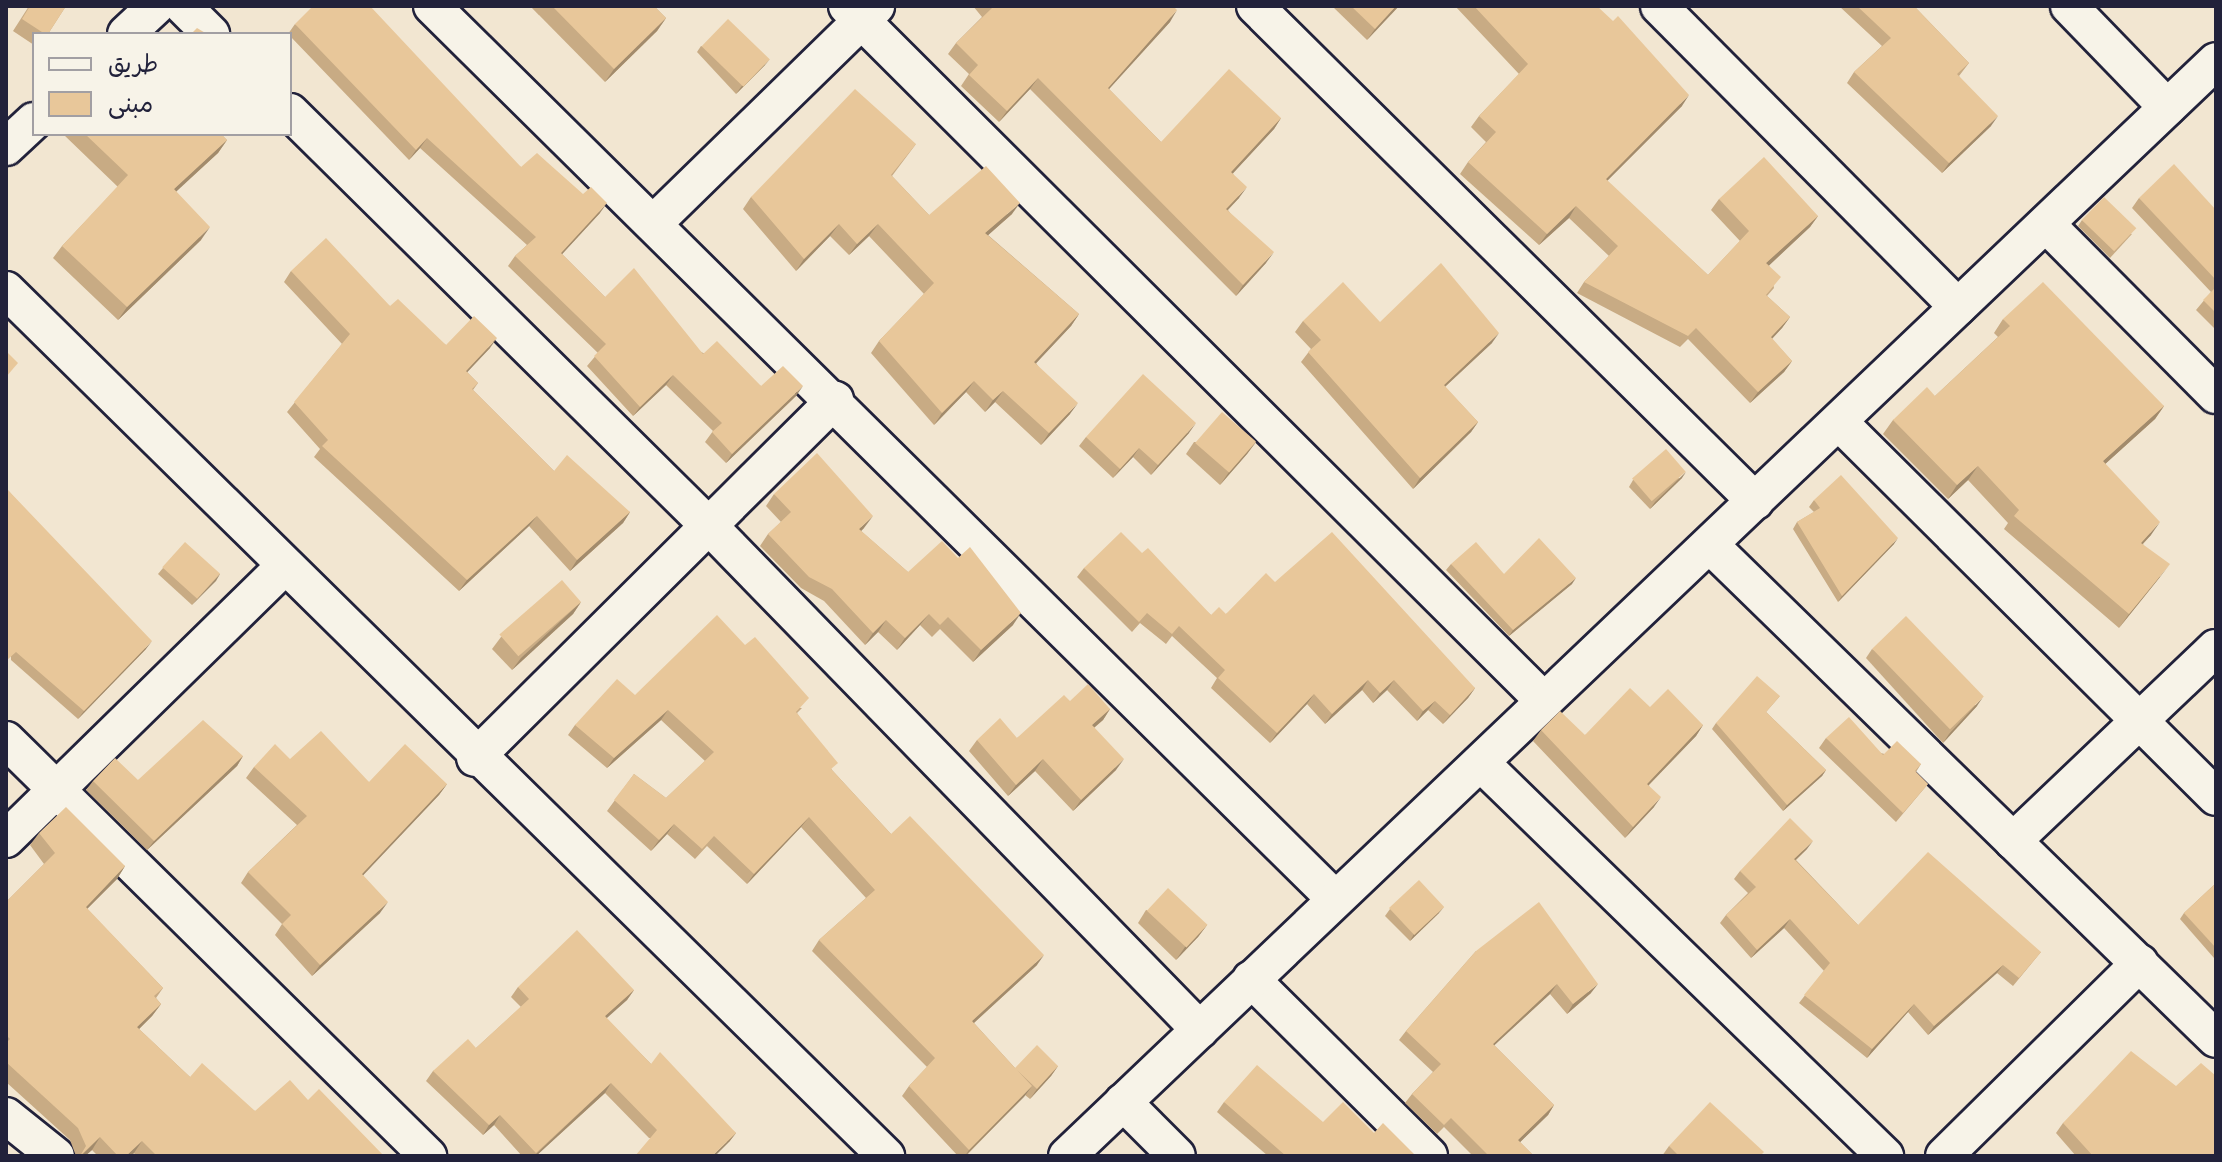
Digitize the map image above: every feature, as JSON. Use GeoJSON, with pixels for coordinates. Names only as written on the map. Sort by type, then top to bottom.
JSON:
{"type":"FeatureCollection","features":[{"type":"Feature","properties":{"kind":"street"},"geometry":{"type":"LineString","coordinates":[[128,32],[156,6]]}},
{"type":"Feature","properties":{"kind":"street"},"geometry":{"type":"LineString","coordinates":[[183,6],[209,32]]}},
{"type":"Feature","properties":{"kind":"street"},"geometry":{"type":"LineString","coordinates":[[432,6],[835,400],[1334,898]]}},
{"type":"Feature","properties":{"kind":"street"},"geometry":{"type":"LineString","coordinates":[[1659,6],[1958,307]]}},
{"type":"Feature","properties":{"kind":"street"},"geometry":{"type":"LineString","coordinates":[[2069,6],[2167,107]]}},
{"type":"Feature","properties":{"kind":"street"},"geometry":{"type":"LineString","coordinates":[[1260,8],[1755,501]]}},
{"type":"Feature","properties":{"kind":"street"},"geometry":{"type":"LineString","coordinates":[[655,222],[861,11],[1544,701]]}},
{"type":"Feature","properties":{"kind":"street"},"geometry":{"type":"LineString","coordinates":[[1067,1156],[1334,898],[1840,423],[2216,61]]}},
{"type":"Feature","properties":{"kind":"street"},"geometry":{"type":"LineString","coordinates":[[292,114],[710,527],[1200,1030]]}},
{"type":"Feature","properties":{"kind":"street"},"geometry":{"type":"LineString","coordinates":[[6,147],[32,123]]}},
{"type":"Feature","properties":{"kind":"street"},"geometry":{"type":"LineString","coordinates":[[2046,224],[2216,395]]}},
{"type":"Feature","properties":{"kind":"street"},"geometry":{"type":"LineString","coordinates":[[6,290],[282,569],[886,1156]]}},
{"type":"Feature","properties":{"kind":"street"},"geometry":{"type":"LineString","coordinates":[[475,758],[835,400]]}},
{"type":"Feature","properties":{"kind":"street"},"geometry":{"type":"LineString","coordinates":[[1840,423],[2216,797]]}},
{"type":"Feature","properties":{"kind":"street"},"geometry":{"type":"LineString","coordinates":[[1710,545],[2216,1039]]}},
{"type":"Feature","properties":{"kind":"street"},"geometry":{"type":"LineString","coordinates":[[6,839],[282,569]]}},
{"type":"Feature","properties":{"kind":"street"},"geometry":{"type":"LineString","coordinates":[[2013,841],[2216,648]]}},
{"type":"Feature","properties":{"kind":"street"},"geometry":{"type":"LineString","coordinates":[[6,740],[428,1156]]}},
{"type":"Feature","properties":{"kind":"street"},"geometry":{"type":"LineString","coordinates":[[1481,763],[1885,1156]]}},
{"type":"Feature","properties":{"kind":"street"},"geometry":{"type":"LineString","coordinates":[[1944,1156],[2140,963]]}},
{"type":"Feature","properties":{"kind":"street"},"geometry":{"type":"LineString","coordinates":[[1251,979],[1429,1156]]}},
{"type":"Feature","properties":{"kind":"street"},"geometry":{"type":"LineString","coordinates":[[1123,1102],[1177,1156]]}},
{"type":"Feature","properties":{"kind":"street"},"geometry":{"type":"LineString","coordinates":[[6,1116],[56,1156]]}},
{"type":"Feature","properties":{"kind":"building"},"geometry":{"type":"Polygon","coordinates":[[[30,6],[66,6],[49,32],[42,32],[22,19],[30,6]]]}},
{"type":"Feature","properties":{"kind":"building"},"geometry":{"type":"Polygon","coordinates":[[[313,6],[370,6],[521,167],[537,153],[583,194],[591,187],[607,203],[561,253],[605,297],[634,268],[703,354],[717,341],[761,386],[783,366],[803,386],[732,454],[712,432],[722,423],[673,375],[640,407],[594,356],[606,344],[515,256],[536,237],[427,138],[416,150],[295,24],[313,6]]]}},
{"type":"Feature","properties":{"kind":"building"},"geometry":{"type":"Polygon","coordinates":[[[552,6],[654,6],[666,18],[614,69],[552,6]]]}},
{"type":"Feature","properties":{"kind":"building"},"geometry":{"type":"Polygon","coordinates":[[[990,6],[1173,6],[1177,10],[1108,88],[1161,142],[1229,69],[1281,118],[1231,172],[1247,187],[1226,209],[1274,252],[1243,285],[1038,78],[1007,111],[969,75],[978,65],[956,43],[992,8],[990,6]]]}},
{"type":"Feature","properties":{"kind":"building"},"geometry":{"type":"Polygon","coordinates":[[[1351,6],[1396,6],[1375,29],[1351,6]]]}},
{"type":"Feature","properties":{"kind":"building"},"geometry":{"type":"Polygon","coordinates":[[[1474,6],[1597,6],[1613,21],[1618,16],[1689,95],[1606,179],[1708,275],[1749,231],[1719,199],[1764,157],[1818,216],[1766,263],[1781,277],[1766,295],[1790,317],[1771,337],[1792,361],[1758,392],[1696,328],[1688,336],[1584,282],[1618,246],[1576,206],[1547,234],[1468,162],[1496,132],[1479,116],[1528,64],[1474,6]]]}},
{"type":"Feature","properties":{"kind":"building"},"geometry":{"type":"Polygon","coordinates":[[[1857,6],[1914,6],[1969,63],[1957,74],[1998,116],[1949,163],[1854,72],[1891,38],[1857,6]]]}},
{"type":"Feature","properties":{"kind":"building"},"geometry":{"type":"Polygon","coordinates":[[[728,19],[770,59],[743,87],[702,46],[728,19]]]}},
{"type":"Feature","properties":{"kind":"building"},"geometry":{"type":"Polygon","coordinates":[[[855,89],[916,144],[891,175],[929,215],[986,166],[1020,203],[985,233],[1079,314],[1034,362],[1078,403],[1049,433],[1003,391],[993,400],[974,381],[942,413],[879,341],[934,283],[878,224],[857,244],[839,224],[804,259],[751,197],[855,89]]]}},
{"type":"Feature","properties":{"kind":"building"},"geometry":{"type":"Polygon","coordinates":[[[87,136],[223,136],[227,140],[174,189],[210,227],[127,307],[62,246],[128,175],[87,136]]]}},
{"type":"Feature","properties":{"kind":"building"},"geometry":{"type":"Polygon","coordinates":[[[2174,164],[2216,210],[2216,280],[2139,198],[2174,164]]]}},
{"type":"Feature","properties":{"kind":"building"},"geometry":{"type":"Polygon","coordinates":[[[2104,197],[2136,228],[2114,251],[2082,220],[2104,197]]]}},
{"type":"Feature","properties":{"kind":"building"},"geometry":{"type":"Polygon","coordinates":[[[326,238],[390,306],[398,299],[446,345],[474,316],[497,338],[466,371],[478,383],[472,389],[554,471],[567,455],[630,512],[577,560],[537,516],[467,580],[322,446],[328,440],[294,402],[350,334],[291,271],[326,238]]]}},
{"type":"Feature","properties":{"kind":"building"},"geometry":{"type":"Polygon","coordinates":[[[1441,263],[1499,333],[1444,385],[1478,422],[1420,478],[1308,352],[1321,340],[1303,321],[1343,282],[1380,322],[1441,263]]]}},
{"type":"Feature","properties":{"kind":"building"},"geometry":{"type":"Polygon","coordinates":[[[2043,282],[2164,406],[2103,461],[2160,522],[2141,543],[2170,564],[2129,614],[2014,516],[2019,510],[1978,466],[1957,485],[1893,420],[1927,387],[1935,396],[2010,326],[2003,319],[2043,282]]]}},
{"type":"Feature","properties":{"kind":"building"},"geometry":{"type":"Polygon","coordinates":[[[2216,287],[2216,313],[2203,300],[2216,287]]]}},
{"type":"Feature","properties":{"kind":"building"},"geometry":{"type":"Polygon","coordinates":[[[6,351],[18,363],[6,377],[6,351]]]}},
{"type":"Feature","properties":{"kind":"building"},"geometry":{"type":"Polygon","coordinates":[[[1143,374],[1196,423],[1158,465],[1139,448],[1120,469],[1086,437],[1143,374]]]}},
{"type":"Feature","properties":{"kind":"building"},"geometry":{"type":"Polygon","coordinates":[[[1222,412],[1256,442],[1229,472],[1195,443],[1222,412]]]}},
{"type":"Feature","properties":{"kind":"building"},"geometry":{"type":"Polygon","coordinates":[[[1666,449],[1686,472],[1652,501],[1632,479],[1666,449]]]}},
{"type":"Feature","properties":{"kind":"building"},"geometry":{"type":"Polygon","coordinates":[[[817,453],[873,516],[859,529],[908,572],[942,541],[958,558],[970,547],[1021,613],[981,650],[948,617],[940,625],[929,614],[905,638],[886,620],[873,633],[832,589],[809,577],[768,534],[791,512],[774,494],[817,453]]]}},
{"type":"Feature","properties":{"kind":"building"},"geometry":{"type":"Polygon","coordinates":[[[1841,475],[1898,538],[1842,596],[1797,522],[1820,508],[1814,500],[1841,475]]]}},
{"type":"Feature","properties":{"kind":"building"},"geometry":{"type":"Polygon","coordinates":[[[6,488],[152,641],[84,711],[16,652],[6,661],[6,488]]]}},
{"type":"Feature","properties":{"kind":"building"},"geometry":{"type":"Polygon","coordinates":[[[1121,532],[1142,553],[1148,548],[1211,615],[1219,607],[1226,614],[1266,573],[1275,582],[1332,532],[1475,688],[1450,715],[1435,701],[1423,711],[1394,680],[1380,693],[1368,680],[1332,714],[1314,694],[1277,733],[1218,678],[1225,670],[1179,626],[1172,634],[1147,613],[1139,622],[1084,568],[1121,532]]]}},
{"type":"Feature","properties":{"kind":"building"},"geometry":{"type":"Polygon","coordinates":[[[1539,538],[1576,578],[1513,630],[1451,564],[1476,542],[1504,574],[1539,538]]]}},
{"type":"Feature","properties":{"kind":"building"},"geometry":{"type":"Polygon","coordinates":[[[185,542],[220,573],[197,599],[162,567],[185,542]]]}},
{"type":"Feature","properties":{"kind":"building"},"geometry":{"type":"Polygon","coordinates":[[[562,580],[581,602],[518,656],[499,634],[562,580]]]}},
{"type":"Feature","properties":{"kind":"building"},"geometry":{"type":"Polygon","coordinates":[[[717,615],[745,645],[755,637],[809,698],[796,712],[838,763],[831,769],[891,834],[910,816],[1044,955],[972,1021],[1015,1068],[1037,1045],[1058,1066],[1037,1089],[1017,1070],[1032,1086],[969,1150],[909,1086],[935,1058],[819,940],[875,890],[809,817],[754,874],[714,836],[702,849],[674,824],[659,840],[614,800],[634,774],[666,798],[714,752],[668,710],[614,758],[575,725],[617,679],[635,695],[717,615]]]}},
{"type":"Feature","properties":{"kind":"building"},"geometry":{"type":"Polygon","coordinates":[[[1906,616],[1984,697],[1950,729],[1872,649],[1906,616]]]}},
{"type":"Feature","properties":{"kind":"building"},"geometry":{"type":"Polygon","coordinates":[[[1757,676],[1780,696],[1766,712],[1826,770],[1787,805],[1716,723],[1757,676]]]}},
{"type":"Feature","properties":{"kind":"building"},"geometry":{"type":"Polygon","coordinates":[[[1088,684],[1110,709],[1092,725],[1124,759],[1081,800],[1043,759],[1016,785],[977,740],[1000,718],[1017,738],[1064,695],[1070,701],[1088,684]]]}},
{"type":"Feature","properties":{"kind":"building"},"geometry":{"type":"Polygon","coordinates":[[[1630,688],[1650,707],[1668,689],[1703,725],[1647,784],[1661,797],[1633,827],[1541,730],[1560,711],[1585,735],[1630,688]]]}},
{"type":"Feature","properties":{"kind":"building"},"geometry":{"type":"Polygon","coordinates":[[[1849,717],[1883,755],[1897,741],[1921,764],[1915,771],[1928,784],[1903,813],[1826,738],[1849,717]]]}},
{"type":"Feature","properties":{"kind":"building"},"geometry":{"type":"Polygon","coordinates":[[[203,720],[243,756],[154,841],[93,781],[115,758],[138,780],[203,720]]]}},
{"type":"Feature","properties":{"kind":"building"},"geometry":{"type":"Polygon","coordinates":[[[321,731],[369,782],[405,744],[447,784],[362,874],[388,902],[320,965],[282,924],[291,915],[248,872],[307,816],[254,767],[275,744],[290,759],[321,731]]]}},
{"type":"Feature","properties":{"kind":"building"},"geometry":{"type":"Polygon","coordinates":[[[66,807],[125,866],[86,907],[163,988],[154,996],[161,1004],[137,1027],[190,1077],[202,1063],[255,1111],[290,1080],[308,1100],[319,1089],[384,1156],[157,1156],[142,1141],[126,1156],[118,1156],[100,1137],[80,1156],[86,1146],[78,1128],[6,1062],[6,1043],[10,1039],[6,1035],[6,902],[55,853],[39,833],[66,807]]]}},
{"type":"Feature","properties":{"kind":"building"},"geometry":{"type":"Polygon","coordinates":[[[1790,818],[1813,841],[1794,859],[1858,925],[1928,852],[2041,952],[2019,978],[2003,965],[1934,1026],[1914,1004],[1872,1049],[1804,995],[1830,963],[1790,919],[1757,950],[1726,915],[1756,887],[1740,871],[1790,818]]]}},
{"type":"Feature","properties":{"kind":"building"},"geometry":{"type":"Polygon","coordinates":[[[1419,880],[1444,907],[1414,935],[1389,908],[1419,880]]]}},
{"type":"Feature","properties":{"kind":"building"},"geometry":{"type":"Polygon","coordinates":[[[2216,883],[2216,948],[2184,913],[2216,883]]]}},
{"type":"Feature","properties":{"kind":"building"},"geometry":{"type":"Polygon","coordinates":[[[1168,888],[1207,925],[1186,947],[1147,911],[1168,888]]]}},
{"type":"Feature","properties":{"kind":"building"},"geometry":{"type":"Polygon","coordinates":[[[1539,902],[1598,984],[1573,1004],[1557,984],[1493,1044],[1554,1105],[1518,1140],[1534,1156],[1489,1156],[1451,1118],[1444,1125],[1412,1094],[1441,1064],[1406,1031],[1476,951],[1539,902]]]}},
{"type":"Feature","properties":{"kind":"building"},"geometry":{"type":"Polygon","coordinates":[[[577,930],[634,990],[605,1016],[651,1064],[660,1052],[736,1133],[712,1156],[635,1156],[657,1130],[611,1083],[536,1153],[500,1115],[489,1125],[433,1071],[468,1039],[476,1048],[529,999],[518,987],[577,930]]]}},
{"type":"Feature","properties":{"kind":"building"},"geometry":{"type":"Polygon","coordinates":[[[2131,1051],[2176,1086],[2201,1063],[2216,1076],[2216,1156],[2093,1156],[2063,1123],[2131,1051]]]}},
{"type":"Feature","properties":{"kind":"building"},"geometry":{"type":"Polygon","coordinates":[[[1257,1065],[1323,1122],[1343,1102],[1374,1133],[1383,1123],[1415,1155],[1286,1156],[1224,1102],[1257,1065]]]}},
{"type":"Feature","properties":{"kind":"building"},"geometry":{"type":"Polygon","coordinates":[[[1710,1102],[1764,1152],[1760,1156],[1679,1156],[1669,1146],[1710,1102]]]}}]}
